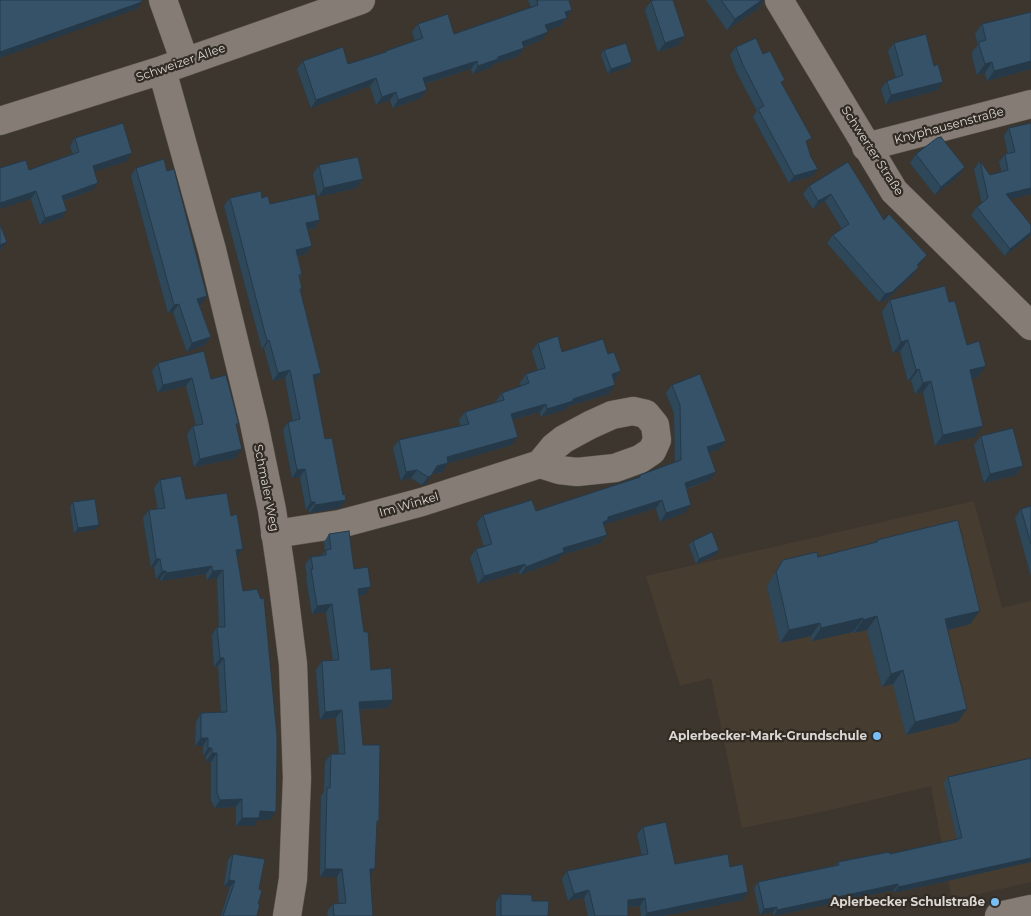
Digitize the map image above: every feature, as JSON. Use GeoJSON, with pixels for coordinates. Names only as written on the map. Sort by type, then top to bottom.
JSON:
{"type":"FeatureCollection","features":[{"type":"Feature","properties":{"kind":"street","name":"Schmaler Weg"},"geometry":{"type":"LineString","coordinates":[[163,0],[174,66],[212,250],[254,423],[282,577],[293,664],[298,778],[293,879],[287,916]]}},
{"type":"Feature","properties":{"kind":"street","name":"Schweizer Allee"},"geometry":{"type":"LineString","coordinates":[[0,121],[174,66],[361,0]]}},
{"type":"Feature","properties":{"kind":"street","name":"Schwerter Straße"},"geometry":{"type":"LineString","coordinates":[[780,0],[894,191],[1031,326]]}},
{"type":"Feature","properties":{"kind":"street","name":"Knyphausenstraße"},"geometry":{"type":"LineString","coordinates":[[866,147],[1031,104]]}},
{"type":"Feature","properties":{"kind":"street","name":"Im Winkel"},"geometry":{"type":"LineString","coordinates":[[275,534],[340,524],[422,502],[540,464]]}},
{"type":"Feature","properties":{"kind":"street"},"geometry":{"type":"LineString","coordinates":[[999,916],[1031,909]]}},
{"type":"Feature","properties":{"kind":"shaded area","name":"Aplerbecker-Mark-Grundschule"},"geometry":{"type":"Polygon","coordinates":[[[974,501],[1002,608],[1031,601],[1031,882],[952,900],[931,786],[826,811],[742,828],[711,678],[680,686],[646,576],[974,501]]]}},
{"type":"Feature","properties":{"kind":"building"},"geometry":{"type":"Polygon","coordinates":[[[0,0],[142,0],[142,2],[0,52],[0,0]]]}},
{"type":"Feature","properties":{"kind":"building"},"geometry":{"type":"Polygon","coordinates":[[[537,0],[569,0],[572,10],[565,12],[567,18],[545,25],[548,32],[522,42],[524,48],[478,66],[477,61],[423,78],[427,90],[398,100],[396,92],[382,97],[376,78],[316,100],[303,61],[343,47],[348,64],[423,38],[418,24],[448,14],[454,34],[538,5],[537,0]]]}},
{"type":"Feature","properties":{"kind":"building"},"geometry":{"type":"Polygon","coordinates":[[[673,0],[685,36],[665,43],[651,1],[673,0]]]}},
{"type":"Feature","properties":{"kind":"building"},"geometry":{"type":"Polygon","coordinates":[[[721,0],[762,0],[735,19],[721,0]]]}},
{"type":"Feature","properties":{"kind":"building"},"geometry":{"type":"Polygon","coordinates":[[[1031,12],[1031,61],[994,71],[992,62],[985,64],[979,45],[979,42],[986,40],[982,24],[1031,12]]]}},
{"type":"Feature","properties":{"kind":"building"},"geometry":{"type":"Polygon","coordinates":[[[926,34],[934,66],[938,64],[943,82],[891,95],[887,81],[903,75],[894,43],[926,34]]]}},
{"type":"Feature","properties":{"kind":"building"},"geometry":{"type":"Polygon","coordinates":[[[756,38],[763,54],[770,51],[785,80],[781,82],[812,138],[806,141],[811,157],[818,169],[794,176],[758,109],[764,106],[736,47],[756,38]]]}},
{"type":"Feature","properties":{"kind":"building"},"geometry":{"type":"Polygon","coordinates":[[[626,43],[632,62],[611,69],[604,50],[626,43]]]}},
{"type":"Feature","properties":{"kind":"building"},"geometry":{"type":"Polygon","coordinates":[[[123,123],[132,153],[93,166],[98,183],[62,196],[67,211],[45,218],[36,191],[0,203],[0,168],[26,160],[29,170],[79,152],[75,138],[123,123]]]}},
{"type":"Feature","properties":{"kind":"building"},"geometry":{"type":"Polygon","coordinates":[[[1031,123],[1031,188],[1006,194],[1031,225],[1031,232],[1010,249],[977,207],[988,198],[980,161],[990,175],[1008,170],[1005,154],[1015,152],[1009,128],[1031,123]]]}},
{"type":"Feature","properties":{"kind":"building"},"geometry":{"type":"Polygon","coordinates":[[[941,137],[965,167],[941,187],[916,154],[941,137]]]}},
{"type":"Feature","properties":{"kind":"building"},"geometry":{"type":"Polygon","coordinates":[[[358,157],[363,179],[324,188],[319,165],[358,157]]]}},
{"type":"Feature","properties":{"kind":"building"},"geometry":{"type":"Polygon","coordinates":[[[164,159],[167,171],[174,169],[207,296],[197,299],[211,337],[192,343],[179,304],[174,305],[136,168],[164,159]]]}},
{"type":"Feature","properties":{"kind":"building"},"geometry":{"type":"Polygon","coordinates":[[[848,162],[884,220],[889,214],[927,255],[917,265],[919,267],[892,292],[885,294],[833,235],[849,224],[831,194],[818,201],[809,186],[848,162]]]}},
{"type":"Feature","properties":{"kind":"building"},"geometry":{"type":"Polygon","coordinates":[[[261,191],[262,198],[268,196],[270,204],[315,194],[320,220],[306,223],[312,246],[296,250],[302,274],[299,275],[302,289],[300,289],[321,373],[313,375],[325,439],[332,438],[343,495],[345,494],[346,500],[315,505],[315,502],[311,502],[305,469],[297,470],[288,422],[300,419],[290,370],[278,373],[269,340],[267,341],[230,198],[261,191]]]}},
{"type":"Feature","properties":{"kind":"building"},"geometry":{"type":"Polygon","coordinates":[[[0,224],[7,242],[0,245],[0,224]]]}},
{"type":"Feature","properties":{"kind":"building"},"geometry":{"type":"Polygon","coordinates":[[[945,286],[949,302],[955,301],[967,345],[979,341],[986,366],[970,370],[983,426],[943,435],[931,381],[923,383],[919,369],[916,370],[908,340],[901,342],[890,300],[945,286]]]}},
{"type":"Feature","properties":{"kind":"building"},"geometry":{"type":"Polygon","coordinates":[[[558,336],[562,352],[603,339],[608,354],[614,352],[621,371],[612,374],[615,385],[547,409],[546,404],[511,414],[518,437],[447,457],[448,463],[437,466],[431,476],[428,477],[417,470],[406,472],[399,440],[469,424],[465,412],[504,400],[502,393],[529,383],[526,374],[545,368],[538,343],[558,336]]]}},
{"type":"Feature","properties":{"kind":"building"},"geometry":{"type":"Polygon","coordinates":[[[204,351],[211,379],[226,375],[239,424],[236,424],[242,449],[200,459],[193,426],[203,424],[192,378],[163,385],[158,363],[204,351]]]}},
{"type":"Feature","properties":{"kind":"building"},"geometry":{"type":"Polygon","coordinates":[[[700,374],[726,441],[707,447],[716,472],[685,483],[691,505],[666,513],[662,500],[608,517],[608,520],[603,522],[607,535],[563,548],[564,552],[526,567],[525,564],[484,576],[476,549],[492,544],[483,515],[532,500],[536,511],[640,477],[640,475],[681,460],[680,405],[672,385],[700,374]]]}},
{"type":"Feature","properties":{"kind":"building"},"geometry":{"type":"Polygon","coordinates":[[[1013,428],[1023,466],[990,474],[981,436],[1013,428]]]}},
{"type":"Feature","properties":{"kind":"building"},"geometry":{"type":"Polygon","coordinates":[[[181,476],[186,499],[227,493],[231,516],[237,514],[243,549],[236,550],[243,591],[257,589],[261,599],[264,598],[277,736],[276,812],[260,811],[259,818],[242,818],[242,799],[220,800],[217,793],[217,753],[212,753],[212,748],[208,748],[208,738],[201,738],[201,713],[227,712],[224,658],[220,658],[217,627],[225,627],[223,570],[213,571],[212,566],[166,573],[166,571],[162,571],[160,559],[156,559],[149,510],[165,508],[160,480],[181,476]]]}},
{"type":"Feature","properties":{"kind":"building"},"geometry":{"type":"Polygon","coordinates":[[[95,499],[99,525],[78,528],[73,502],[95,499]]]}},
{"type":"Feature","properties":{"kind":"building"},"geometry":{"type":"Polygon","coordinates":[[[1031,506],[1031,544],[1021,509],[1031,506]]]}},
{"type":"Feature","properties":{"kind":"building"},"geometry":{"type":"Polygon","coordinates":[[[958,520],[980,611],[945,619],[967,709],[915,722],[903,670],[891,674],[877,616],[821,628],[820,623],[789,630],[776,572],[783,560],[817,552],[818,557],[958,520]]]}},
{"type":"Feature","properties":{"kind":"building"},"geometry":{"type":"Polygon","coordinates":[[[349,531],[354,569],[368,567],[371,587],[358,589],[364,632],[368,632],[371,670],[391,668],[393,700],[359,702],[363,745],[380,745],[379,821],[377,821],[375,869],[370,869],[373,916],[334,916],[333,904],[346,903],[342,869],[325,869],[327,788],[330,788],[331,754],[345,754],[342,710],[325,712],[322,661],[339,660],[332,604],[317,606],[311,557],[326,555],[326,550],[331,549],[329,534],[349,531]]]}},
{"type":"Feature","properties":{"kind":"building"},"geometry":{"type":"Polygon","coordinates":[[[712,532],[719,550],[699,559],[693,541],[712,532]]]}},
{"type":"Feature","properties":{"kind":"building"},"geometry":{"type":"Polygon","coordinates":[[[1031,758],[1031,858],[898,887],[898,884],[777,910],[777,907],[764,909],[758,882],[839,865],[838,862],[889,852],[890,854],[962,838],[948,777],[1031,758]]]}},
{"type":"Feature","properties":{"kind":"building"},"geometry":{"type":"Polygon","coordinates":[[[666,822],[675,864],[728,854],[730,867],[743,864],[748,892],[647,913],[645,898],[628,900],[628,916],[595,916],[589,890],[574,894],[567,871],[648,854],[643,827],[666,822]]]}},
{"type":"Feature","properties":{"kind":"building"},"geometry":{"type":"Polygon","coordinates":[[[233,854],[265,859],[259,889],[262,891],[257,916],[223,916],[235,881],[229,880],[233,854]]]}},
{"type":"Feature","properties":{"kind":"building"},"geometry":{"type":"Polygon","coordinates":[[[501,894],[532,895],[532,901],[549,901],[548,916],[501,916],[501,894]]]}},
{"type":"Feature","properties":{"kind":"place","name":"Aplerbecker-Mark-Grundschule"},"geometry":{"type":"Point","coordinates":[877,736]}},
{"type":"Feature","properties":{"kind":"place","name":"Aplerbecker Schulstraße"},"geometry":{"type":"Point","coordinates":[995,902]}}]}
